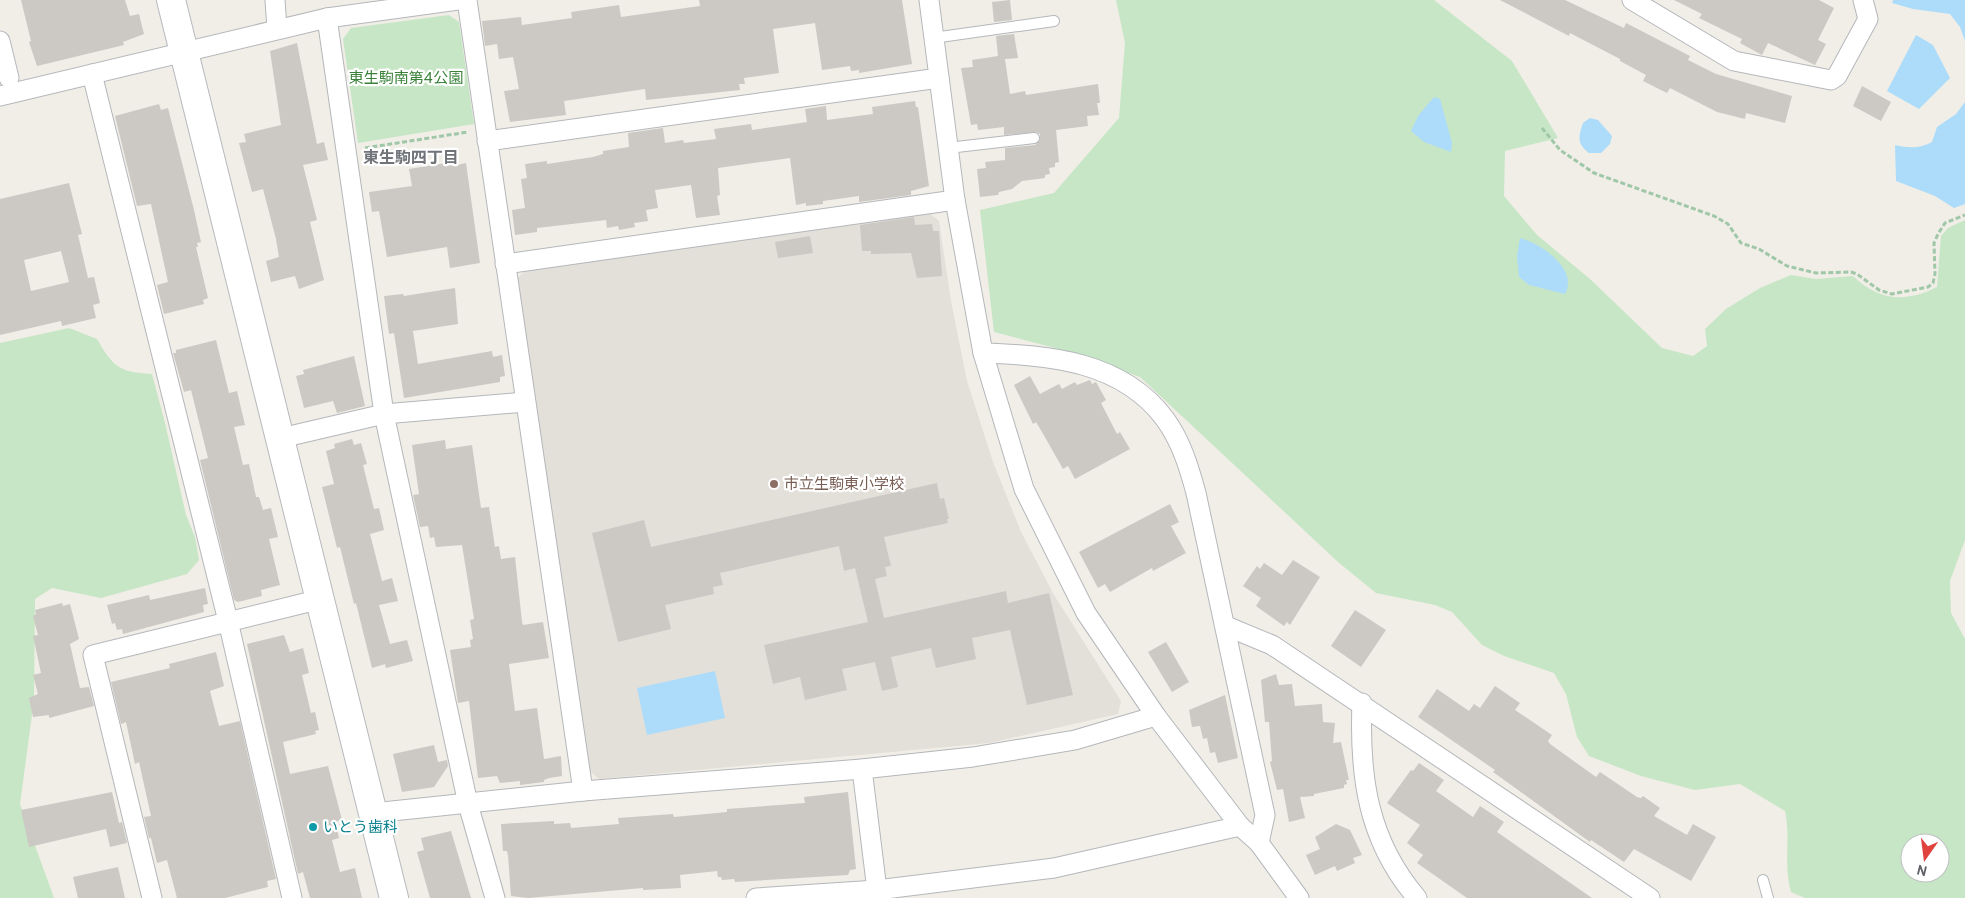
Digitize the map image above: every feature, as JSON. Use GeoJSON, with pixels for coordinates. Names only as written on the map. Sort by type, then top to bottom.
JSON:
{"type":"FeatureCollection","features":[{"type":"Feature","properties":{"kind":"street"},"geometry":{"type":"LineString","coordinates":[[172,0],[248,316],[281,438],[394,898]]}},
{"type":"Feature","properties":{"kind":"street"},"geometry":{"type":"LineString","coordinates":[[276,0],[277,29]]}},
{"type":"Feature","properties":{"kind":"street"},"geometry":{"type":"LineString","coordinates":[[0,96],[327,18],[458,0]]}},
{"type":"Feature","properties":{"kind":"street"},"geometry":{"type":"LineString","coordinates":[[467,0],[524,402],[583,791]]}},
{"type":"Feature","properties":{"kind":"street"},"geometry":{"type":"LineString","coordinates":[[929,0],[955,200],[983,353],[1024,489],[1086,613],[1156,716],[1240,826],[1259,843],[1299,898]]}},
{"type":"Feature","properties":{"kind":"street"},"geometry":{"type":"LineString","coordinates":[[1632,0],[1734,61],[1831,80],[1837,76],[1868,19],[1863,0]]}},
{"type":"Feature","properties":{"kind":"street"},"geometry":{"type":"LineString","coordinates":[[327,18],[384,414],[468,804],[495,898]]}},
{"type":"Feature","properties":{"kind":"street"},"geometry":{"type":"LineString","coordinates":[[0,41],[9,78]]}},
{"type":"Feature","properties":{"kind":"street"},"geometry":{"type":"LineString","coordinates":[[92,74],[228,620],[292,898]]}},
{"type":"Feature","properties":{"kind":"street"},"geometry":{"type":"LineString","coordinates":[[487,135],[939,78]]}},
{"type":"Feature","properties":{"kind":"street"},"geometry":{"type":"LineString","coordinates":[[505,264],[955,200]]}},
{"type":"Feature","properties":{"kind":"street"},"geometry":{"type":"LineString","coordinates":[[983,353],[1029,354],[1068,360],[1097,368],[1122,381],[1147,399],[1166,420],[1185,455],[1196,492],[1226,626],[1265,815],[1259,843]]}},
{"type":"Feature","properties":{"kind":"street"},"geometry":{"type":"LineString","coordinates":[[281,438],[384,414],[524,402]]}},
{"type":"Feature","properties":{"kind":"street"},"geometry":{"type":"LineString","coordinates":[[152,898],[93,655],[321,598]]}},
{"type":"Feature","properties":{"kind":"street"},"geometry":{"type":"LineString","coordinates":[[1226,626],[1272,645],[1362,703],[1650,898]]}},
{"type":"Feature","properties":{"kind":"street"},"geometry":{"type":"LineString","coordinates":[[1362,703],[1360,749],[1374,824],[1399,877],[1418,898]]}},
{"type":"Feature","properties":{"kind":"street"},"geometry":{"type":"LineString","coordinates":[[373,813],[583,791],[862,769],[973,757],[1075,740],[1156,716]]}},
{"type":"Feature","properties":{"kind":"street"},"geometry":{"type":"LineString","coordinates":[[862,769],[877,894]]}},
{"type":"Feature","properties":{"kind":"street"},"geometry":{"type":"LineString","coordinates":[[756,898],[877,894],[1054,868],[1240,826]]}},
{"type":"Feature","properties":{"kind":"lane"},"geometry":{"type":"LineString","coordinates":[[933,38],[1054,21]]}},
{"type":"Feature","properties":{"kind":"lane"},"geometry":{"type":"LineString","coordinates":[[948,148],[1034,138]]}},
{"type":"Feature","properties":{"kind":"lane"},"geometry":{"type":"LineString","coordinates":[[1763,880],[1768,898]]}},
{"type":"Feature","properties":{"kind":"path"},"geometry":{"type":"LineString","coordinates":[[1542,128],[1560,150],[1594,173],[1714,216],[1728,224],[1741,243],[1759,249],[1787,266],[1816,273],[1851,272],[1884,293],[1892,294],[1928,287],[1933,283],[1935,274],[1934,243],[1938,234],[1945,223],[1965,215]]}},
{"type":"Feature","properties":{"kind":"path"},"geometry":{"type":"LineString","coordinates":[[345,151],[487,135]]}},
{"type":"Feature","properties":{"kind":"shaded area","name":"市立生駒東小学校"},"geometry":{"type":"Polygon","coordinates":[[[929,213],[939,221],[951,301],[967,381],[993,462],[1021,532],[1054,595],[1121,701],[1118,714],[989,743],[599,779],[590,771],[548,505],[517,279],[526,269],[929,213]]]}},
{"type":"Feature","properties":{"kind":"green space"},"geometry":{"type":"Polygon","coordinates":[[[1116,0],[1434,0],[1512,61],[1558,138],[1505,151],[1504,196],[1537,235],[1590,279],[1662,348],[1693,356],[1707,346],[1705,329],[1726,309],[1760,288],[1791,275],[1816,279],[1853,276],[1873,291],[1893,297],[1914,296],[1937,287],[1941,236],[1948,228],[1965,220],[1965,540],[1950,581],[1951,613],[1965,639],[1965,898],[1805,898],[1791,892],[1788,872],[1787,821],[1785,811],[1740,784],[1695,790],[1641,776],[1589,756],[1577,737],[1566,694],[1554,673],[1504,656],[1482,645],[1452,612],[1435,605],[1376,593],[1338,562],[1140,377],[1066,351],[994,332],[980,210],[1054,193],[1119,118],[1125,43],[1116,0]]]}},
{"type":"Feature","properties":{"kind":"green space","name":"東生駒南第4公園"},"geometry":{"type":"Polygon","coordinates":[[[449,15],[459,22],[474,124],[358,143],[343,39],[351,28],[449,15]]]}},
{"type":"Feature","properties":{"kind":"green space"},"geometry":{"type":"Polygon","coordinates":[[[69,328],[97,339],[108,356],[118,366],[132,372],[152,374],[186,515],[195,537],[199,560],[187,574],[101,598],[52,588],[35,599],[34,700],[20,804],[54,898],[0,898],[0,343],[69,328]]]}},
{"type":"Feature","properties":{"kind":"water"},"geometry":{"type":"Polygon","coordinates":[[[1893,0],[1965,0],[1965,41],[1960,27],[1950,14],[1913,9],[1892,3],[1893,0]]]}},
{"type":"Feature","properties":{"kind":"water"},"geometry":{"type":"Polygon","coordinates":[[[1916,35],[1933,45],[1950,78],[1919,109],[1887,91],[1916,35]]]}},
{"type":"Feature","properties":{"kind":"water"},"geometry":{"type":"Polygon","coordinates":[[[1434,97],[1440,99],[1452,143],[1451,152],[1424,142],[1411,131],[1418,116],[1434,97]]]}},
{"type":"Feature","properties":{"kind":"water"},"geometry":{"type":"Polygon","coordinates":[[[1965,102],[1965,204],[1954,208],[1935,196],[1896,181],[1895,145],[1914,147],[1932,142],[1937,127],[1956,114],[1965,102]]]}},
{"type":"Feature","properties":{"kind":"water"},"geometry":{"type":"Polygon","coordinates":[[[1590,118],[1598,120],[1612,136],[1610,144],[1601,153],[1589,153],[1582,146],[1580,140],[1583,123],[1590,118]]]}},
{"type":"Feature","properties":{"kind":"water"},"geometry":{"type":"Polygon","coordinates":[[[1520,238],[1537,245],[1555,258],[1567,275],[1568,285],[1565,294],[1529,285],[1519,277],[1517,256],[1520,238]]]}},
{"type":"Feature","properties":{"kind":"water"},"geometry":{"type":"Polygon","coordinates":[[[715,671],[725,718],[647,735],[637,688],[715,671]]]}},
{"type":"Feature","properties":{"kind":"building"},"geometry":{"type":"Polygon","coordinates":[[[21,0],[125,0],[130,16],[139,14],[144,34],[123,42],[124,45],[37,66],[29,42],[31,41],[21,0]]]}},
{"type":"Feature","properties":{"kind":"building"},"geometry":{"type":"Polygon","coordinates":[[[699,0],[902,0],[912,64],[859,73],[859,70],[851,71],[850,66],[822,70],[815,23],[773,29],[779,73],[744,78],[745,84],[739,84],[740,90],[646,100],[645,89],[564,101],[566,115],[510,122],[504,91],[519,89],[513,57],[499,59],[497,44],[485,46],[482,21],[521,17],[522,25],[572,18],[571,12],[619,5],[621,17],[700,6],[699,0]]]}},
{"type":"Feature","properties":{"kind":"building"},"geometry":{"type":"Polygon","coordinates":[[[1010,0],[1012,20],[994,22],[992,2],[1010,0]]]}},
{"type":"Feature","properties":{"kind":"building"},"geometry":{"type":"Polygon","coordinates":[[[1500,0],[1565,0],[1624,28],[1626,23],[1690,56],[1688,60],[1716,74],[1792,96],[1785,123],[1746,113],[1745,119],[1717,112],[1670,88],[1667,93],[1643,81],[1646,75],[1620,61],[1620,59],[1570,33],[1569,36],[1500,0]]]}},
{"type":"Feature","properties":{"kind":"building"},"geometry":{"type":"Polygon","coordinates":[[[1674,0],[1819,0],[1834,8],[1818,40],[1826,44],[1815,65],[1768,43],[1762,55],[1740,43],[1742,39],[1699,18],[1702,14],[1674,0]]]}},
{"type":"Feature","properties":{"kind":"building"},"geometry":{"type":"Polygon","coordinates":[[[1014,34],[1018,58],[1005,59],[1010,94],[1025,91],[1026,95],[1098,84],[1100,103],[1097,103],[1099,115],[1087,116],[1088,126],[1056,130],[1059,162],[1055,163],[1055,167],[1049,168],[1050,174],[1045,175],[1045,178],[1022,181],[1012,189],[999,192],[998,195],[980,197],[977,169],[986,168],[985,162],[1005,160],[1005,148],[1035,145],[1040,140],[1040,134],[1036,132],[1004,135],[1004,127],[978,130],[977,124],[971,125],[961,68],[973,67],[972,60],[998,56],[996,36],[1014,34]]]}},
{"type":"Feature","properties":{"kind":"building"},"geometry":{"type":"Polygon","coordinates":[[[297,43],[317,144],[324,142],[328,160],[303,165],[317,220],[310,222],[324,280],[299,289],[295,276],[271,282],[266,261],[279,257],[276,239],[263,189],[252,192],[239,143],[246,142],[244,134],[281,125],[270,51],[297,43]]]}},
{"type":"Feature","properties":{"kind":"building"},"geometry":{"type":"Polygon","coordinates":[[[1862,86],[1891,102],[1881,121],[1853,106],[1862,86]]]}},
{"type":"Feature","properties":{"kind":"building"},"geometry":{"type":"Polygon","coordinates":[[[915,101],[916,107],[918,107],[929,186],[911,191],[911,195],[859,202],[859,196],[823,201],[823,204],[806,206],[806,203],[796,205],[790,158],[718,168],[720,195],[717,196],[720,215],[696,218],[691,185],[655,190],[658,208],[646,210],[648,221],[634,223],[635,227],[619,230],[618,226],[607,228],[606,220],[537,228],[537,232],[515,235],[512,210],[525,208],[521,179],[527,178],[525,164],[547,161],[547,164],[593,157],[603,154],[603,151],[629,147],[628,133],[663,128],[665,143],[683,140],[684,143],[716,139],[714,129],[751,124],[752,130],[807,122],[805,109],[826,106],[827,120],[873,114],[872,107],[915,101]]]}},
{"type":"Feature","properties":{"kind":"building"},"geometry":{"type":"Polygon","coordinates":[[[159,104],[161,110],[168,108],[194,210],[201,242],[197,243],[198,247],[196,247],[208,298],[203,300],[204,304],[164,314],[157,285],[168,282],[151,204],[137,206],[115,116],[159,104]]]}},
{"type":"Feature","properties":{"kind":"building"},"geometry":{"type":"Polygon","coordinates":[[[452,162],[453,166],[466,163],[480,263],[450,268],[447,247],[387,257],[379,211],[372,212],[369,192],[412,186],[409,169],[452,162]]]}},
{"type":"Feature","properties":{"kind":"building"},"geometry":{"type":"Polygon","coordinates":[[[69,183],[82,234],[78,235],[88,278],[94,277],[100,303],[93,305],[96,318],[62,326],[61,321],[0,335],[0,199],[69,183]],[[61,251],[24,260],[31,291],[69,282],[61,251]]]}},
{"type":"Feature","properties":{"kind":"building"},"geometry":{"type":"Polygon","coordinates":[[[914,217],[915,225],[932,224],[933,231],[939,231],[942,276],[917,278],[911,253],[871,254],[871,251],[862,251],[860,225],[914,217]]]}},
{"type":"Feature","properties":{"kind":"building"},"geometry":{"type":"Polygon","coordinates":[[[810,236],[813,253],[778,258],[775,242],[810,236]]]}},
{"type":"Feature","properties":{"kind":"building"},"geometry":{"type":"Polygon","coordinates":[[[455,288],[458,324],[413,331],[418,364],[492,351],[493,357],[502,355],[505,376],[500,377],[500,382],[404,398],[394,333],[389,334],[384,296],[403,294],[404,296],[455,288]]]}},
{"type":"Feature","properties":{"kind":"building"},"geometry":{"type":"Polygon","coordinates":[[[216,340],[229,393],[237,391],[245,425],[234,427],[243,465],[249,464],[256,497],[259,497],[263,510],[271,508],[278,537],[269,539],[280,585],[261,590],[262,596],[238,602],[234,600],[200,460],[208,458],[191,390],[184,392],[173,353],[176,353],[176,350],[216,340]]]}},
{"type":"Feature","properties":{"kind":"building"},"geometry":{"type":"Polygon","coordinates":[[[354,356],[365,406],[337,413],[333,401],[304,408],[296,376],[304,374],[303,370],[354,356]]]}},
{"type":"Feature","properties":{"kind":"building"},"geometry":{"type":"Polygon","coordinates":[[[1030,376],[1040,394],[1059,384],[1062,389],[1075,382],[1077,385],[1090,380],[1092,384],[1096,382],[1106,400],[1101,403],[1117,434],[1120,432],[1130,449],[1075,479],[1068,466],[1063,469],[1036,422],[1033,424],[1014,385],[1030,376]]]}},
{"type":"Feature","properties":{"kind":"building"},"geometry":{"type":"Polygon","coordinates":[[[352,439],[354,445],[361,443],[367,464],[363,465],[374,509],[379,508],[384,530],[370,534],[382,581],[392,578],[398,601],[379,605],[390,644],[407,640],[413,661],[386,668],[385,664],[372,668],[356,603],[354,604],[340,547],[337,548],[322,487],[334,484],[326,451],[335,448],[334,444],[352,439]]]}},
{"type":"Feature","properties":{"kind":"building"},"geometry":{"type":"Polygon","coordinates":[[[445,440],[446,449],[472,445],[481,508],[489,507],[495,547],[499,546],[501,559],[515,557],[523,625],[543,622],[549,658],[509,664],[515,711],[537,708],[544,759],[561,756],[562,776],[549,778],[544,780],[544,782],[520,785],[520,781],[500,783],[497,776],[478,778],[469,701],[458,703],[450,650],[471,647],[470,640],[473,639],[470,620],[474,619],[462,545],[436,547],[434,537],[430,538],[428,526],[420,527],[413,495],[419,494],[412,445],[445,440]]]}},
{"type":"Feature","properties":{"kind":"building"},"geometry":{"type":"Polygon","coordinates":[[[937,483],[940,499],[944,498],[949,519],[947,519],[948,523],[884,537],[891,566],[885,567],[887,576],[875,579],[884,618],[1006,591],[1008,603],[1049,593],[1073,695],[1027,705],[1010,630],[972,638],[976,659],[936,668],[931,648],[891,657],[898,687],[882,691],[875,662],[842,669],[847,690],[805,700],[800,677],[773,684],[764,645],[868,622],[855,568],[844,571],[839,546],[720,573],[723,585],[713,587],[714,594],[665,605],[671,629],[618,642],[592,533],[644,520],[651,547],[937,483]]]}},
{"type":"Feature","properties":{"kind":"building"},"geometry":{"type":"Polygon","coordinates":[[[1170,504],[1179,522],[1171,526],[1186,553],[1153,571],[1152,568],[1110,592],[1105,584],[1098,588],[1079,552],[1170,504]]]}},
{"type":"Feature","properties":{"kind":"building"},"geometry":{"type":"Polygon","coordinates":[[[1293,560],[1320,577],[1290,625],[1287,622],[1284,626],[1256,606],[1261,598],[1243,586],[1257,566],[1260,569],[1264,563],[1282,575],[1293,560]]]}},
{"type":"Feature","properties":{"kind":"building"},"geometry":{"type":"Polygon","coordinates":[[[205,588],[208,604],[203,605],[204,612],[123,634],[122,629],[117,630],[115,623],[112,624],[107,605],[149,595],[150,600],[205,588]]]}},
{"type":"Feature","properties":{"kind":"building"},"geometry":{"type":"Polygon","coordinates":[[[62,603],[63,606],[70,604],[79,639],[70,644],[80,688],[89,687],[94,706],[49,718],[49,715],[33,717],[29,698],[38,694],[33,675],[41,673],[33,636],[38,635],[33,616],[36,614],[35,610],[62,603]]]}},
{"type":"Feature","properties":{"kind":"building"},"geometry":{"type":"Polygon","coordinates":[[[1355,610],[1386,630],[1361,667],[1331,646],[1355,610]]]}},
{"type":"Feature","properties":{"kind":"building"},"geometry":{"type":"Polygon","coordinates":[[[284,635],[290,652],[303,648],[309,673],[302,675],[311,713],[315,712],[319,730],[315,731],[316,734],[283,742],[290,774],[328,766],[342,820],[335,822],[339,838],[332,840],[340,872],[355,868],[362,898],[310,898],[303,872],[298,874],[247,644],[284,635]]]}},
{"type":"Feature","properties":{"kind":"building"},"geometry":{"type":"Polygon","coordinates":[[[1166,642],[1189,682],[1172,692],[1148,652],[1166,642]]]}},
{"type":"Feature","properties":{"kind":"building"},"geometry":{"type":"Polygon","coordinates":[[[216,652],[224,686],[210,691],[219,726],[240,721],[276,879],[267,881],[268,887],[225,898],[177,898],[167,860],[157,863],[151,838],[149,838],[144,817],[151,816],[139,762],[135,764],[126,722],[121,724],[111,682],[170,668],[169,664],[216,652]]]}},
{"type":"Feature","properties":{"kind":"building"},"geometry":{"type":"Polygon","coordinates":[[[1276,674],[1279,685],[1292,684],[1295,706],[1322,704],[1323,722],[1335,723],[1333,743],[1341,742],[1349,780],[1346,780],[1347,784],[1344,785],[1344,788],[1314,794],[1314,796],[1300,797],[1305,818],[1289,822],[1283,789],[1277,790],[1270,762],[1272,761],[1269,722],[1265,722],[1261,680],[1276,674]]]}},
{"type":"Feature","properties":{"kind":"building"},"geometry":{"type":"Polygon","coordinates":[[[1495,686],[1520,703],[1515,710],[1552,735],[1548,741],[1550,744],[1596,777],[1600,772],[1637,797],[1641,798],[1643,796],[1660,808],[1654,816],[1687,835],[1693,824],[1716,837],[1691,881],[1634,849],[1624,862],[1591,840],[1590,842],[1493,772],[1495,770],[1418,717],[1437,689],[1469,711],[1474,704],[1480,708],[1495,686]]]}},
{"type":"Feature","properties":{"kind":"building"},"geometry":{"type":"Polygon","coordinates":[[[1225,695],[1238,758],[1218,763],[1215,752],[1210,753],[1207,738],[1203,739],[1200,726],[1192,727],[1189,710],[1225,695]]]}},
{"type":"Feature","properties":{"kind":"building"},"geometry":{"type":"Polygon","coordinates":[[[434,745],[438,762],[447,760],[448,766],[434,787],[402,792],[393,754],[434,745]]]}},
{"type":"Feature","properties":{"kind":"building"},"geometry":{"type":"Polygon","coordinates":[[[1419,763],[1444,780],[1436,791],[1473,817],[1480,806],[1504,822],[1497,832],[1592,898],[1467,898],[1417,863],[1423,855],[1407,843],[1420,825],[1387,803],[1411,770],[1413,771],[1419,763]]]}},
{"type":"Feature","properties":{"kind":"building"},"geometry":{"type":"Polygon","coordinates":[[[112,792],[119,823],[122,822],[127,843],[110,847],[106,829],[29,847],[21,810],[112,792]]]}},
{"type":"Feature","properties":{"kind":"building"},"geometry":{"type":"Polygon","coordinates":[[[848,792],[856,869],[850,870],[848,875],[735,882],[734,879],[722,880],[721,877],[718,877],[717,871],[680,875],[681,888],[643,890],[643,888],[528,898],[511,896],[508,856],[507,851],[503,851],[501,824],[554,821],[554,824],[570,823],[571,828],[619,824],[618,818],[673,814],[674,817],[727,812],[727,809],[805,803],[804,797],[848,792]]]}},
{"type":"Feature","properties":{"kind":"building"},"geometry":{"type":"Polygon","coordinates":[[[1336,824],[1350,830],[1362,855],[1353,858],[1355,863],[1337,871],[1335,866],[1315,875],[1306,855],[1320,849],[1315,837],[1336,824]]]}},
{"type":"Feature","properties":{"kind":"building"},"geometry":{"type":"Polygon","coordinates":[[[451,831],[471,898],[430,898],[417,852],[424,850],[421,838],[451,831]]]}},
{"type":"Feature","properties":{"kind":"building"},"geometry":{"type":"Polygon","coordinates":[[[118,867],[125,898],[78,898],[73,877],[118,867]]]}},
{"type":"Feature","properties":{"kind":"place","name":"市立生駒東小学校"},"geometry":{"type":"Point","coordinates":[774,484]}},
{"type":"Feature","properties":{"kind":"place","name":"いとう歯科"},"geometry":{"type":"Point","coordinates":[313,827]}},
{"type":"Feature","properties":{"kind":"district","name":"東生駒四丁目"},"geometry":{"type":"Point","coordinates":[411,157]}}]}
